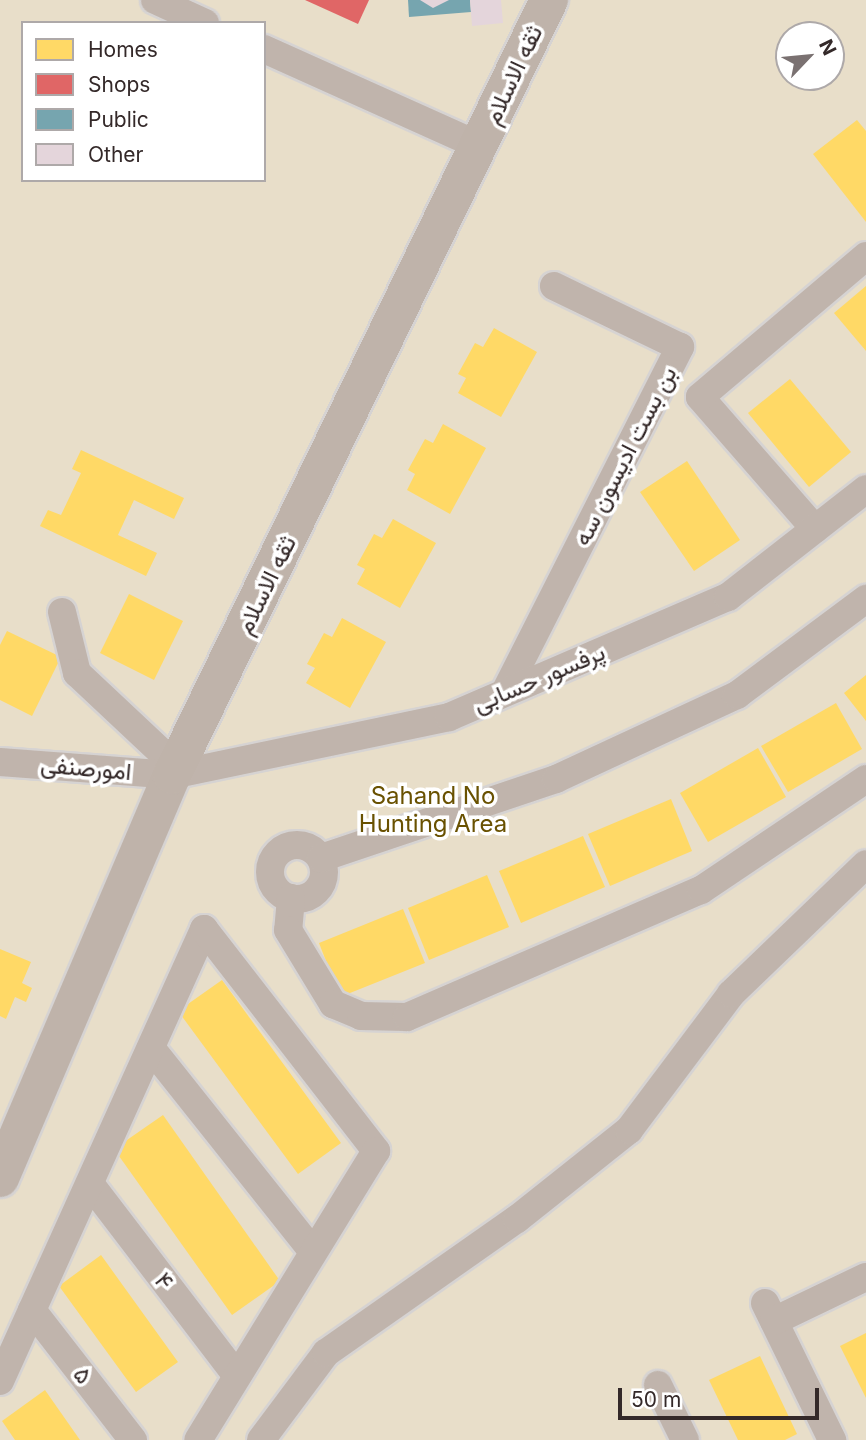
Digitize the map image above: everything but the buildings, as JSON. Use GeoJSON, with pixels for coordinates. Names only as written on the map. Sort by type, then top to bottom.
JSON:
{"type":"FeatureCollection","features":[{"type":"Feature","properties":{"kind":"street"},"geometry":{"type":"LineString","coordinates":[[155,0],[201,21]]}},
{"type":"Feature","properties":{"kind":"street","name":"ثقه الاسلام"},"geometry":{"type":"LineString","coordinates":[[0,1178],[174,771],[549,0]]}},
{"type":"Feature","properties":{"kind":"street"},"geometry":{"type":"LineString","coordinates":[[266,50],[480,146]]}},
{"type":"Feature","properties":{"kind":"street"},"geometry":{"type":"LineString","coordinates":[[815,529],[700,397],[866,256]]}},
{"type":"Feature","properties":{"kind":"street","name":"بن بست ادیسون سه"},"geometry":{"type":"LineString","coordinates":[[506,690],[680,347],[554,286]]}},
{"type":"Feature","properties":{"kind":"street","name":"پرفسور حسابی"},"geometry":{"type":"LineString","coordinates":[[174,771],[449,717],[506,690],[728,597],[866,489]]}},
{"type":"Feature","properties":{"kind":"street"},"geometry":{"type":"LineString","coordinates":[[321,858],[556,779],[737,695],[866,599]]}},
{"type":"Feature","properties":{"kind":"street"},"geometry":{"type":"LineString","coordinates":[[62,611],[77,673],[174,771]]}},
{"type":"Feature","properties":{"kind":"street","name":"امورصنفی"},"geometry":{"type":"LineString","coordinates":[[0,762],[174,771]]}},
{"type":"Feature","properties":{"kind":"street"},"geometry":{"type":"LineString","coordinates":[[291,898],[288,930],[333,1004],[361,1016],[407,1017],[701,890],[866,779]]}},
{"type":"Feature","properties":{"kind":"street"},"geometry":{"type":"LineString","coordinates":[[298,844],[321,858],[324,876],[316,892],[291,898],[271,882],[274,856],[298,844]]}},
{"type":"Feature","properties":{"kind":"street"},"geometry":{"type":"LineString","coordinates":[[261,1440],[326,1353],[517,1219],[629,1130],[731,993],[866,864]]}},
{"type":"Feature","properties":{"kind":"street"},"geometry":{"type":"LineString","coordinates":[[0,1381],[91,1185],[204,929],[376,1151],[198,1440]]}},
{"type":"Feature","properties":{"kind":"street"},"geometry":{"type":"LineString","coordinates":[[151,1048],[313,1252]]}},
{"type":"Feature","properties":{"kind":"street","name":"۴"},"geometry":{"type":"LineString","coordinates":[[91,1185],[237,1377]]}},
{"type":"Feature","properties":{"kind":"street"},"geometry":{"type":"LineString","coordinates":[[832,1440],[769,1312],[866,1277]]}},
{"type":"Feature","properties":{"kind":"street","name":"۵"},"geometry":{"type":"LineString","coordinates":[[32,1310],[134,1440]]}},
{"type":"Feature","properties":{"kind":"street"},"geometry":{"type":"LineString","coordinates":[[658,1385],[685,1440]]}},
{"type":"Feature","properties":{"kind":"green space","name":"Sahand No Hunting Area"},"geometry":{"type":"Polygon","coordinates":[[[0,0],[866,0],[866,1440],[0,1440],[0,0]]]}}]}
